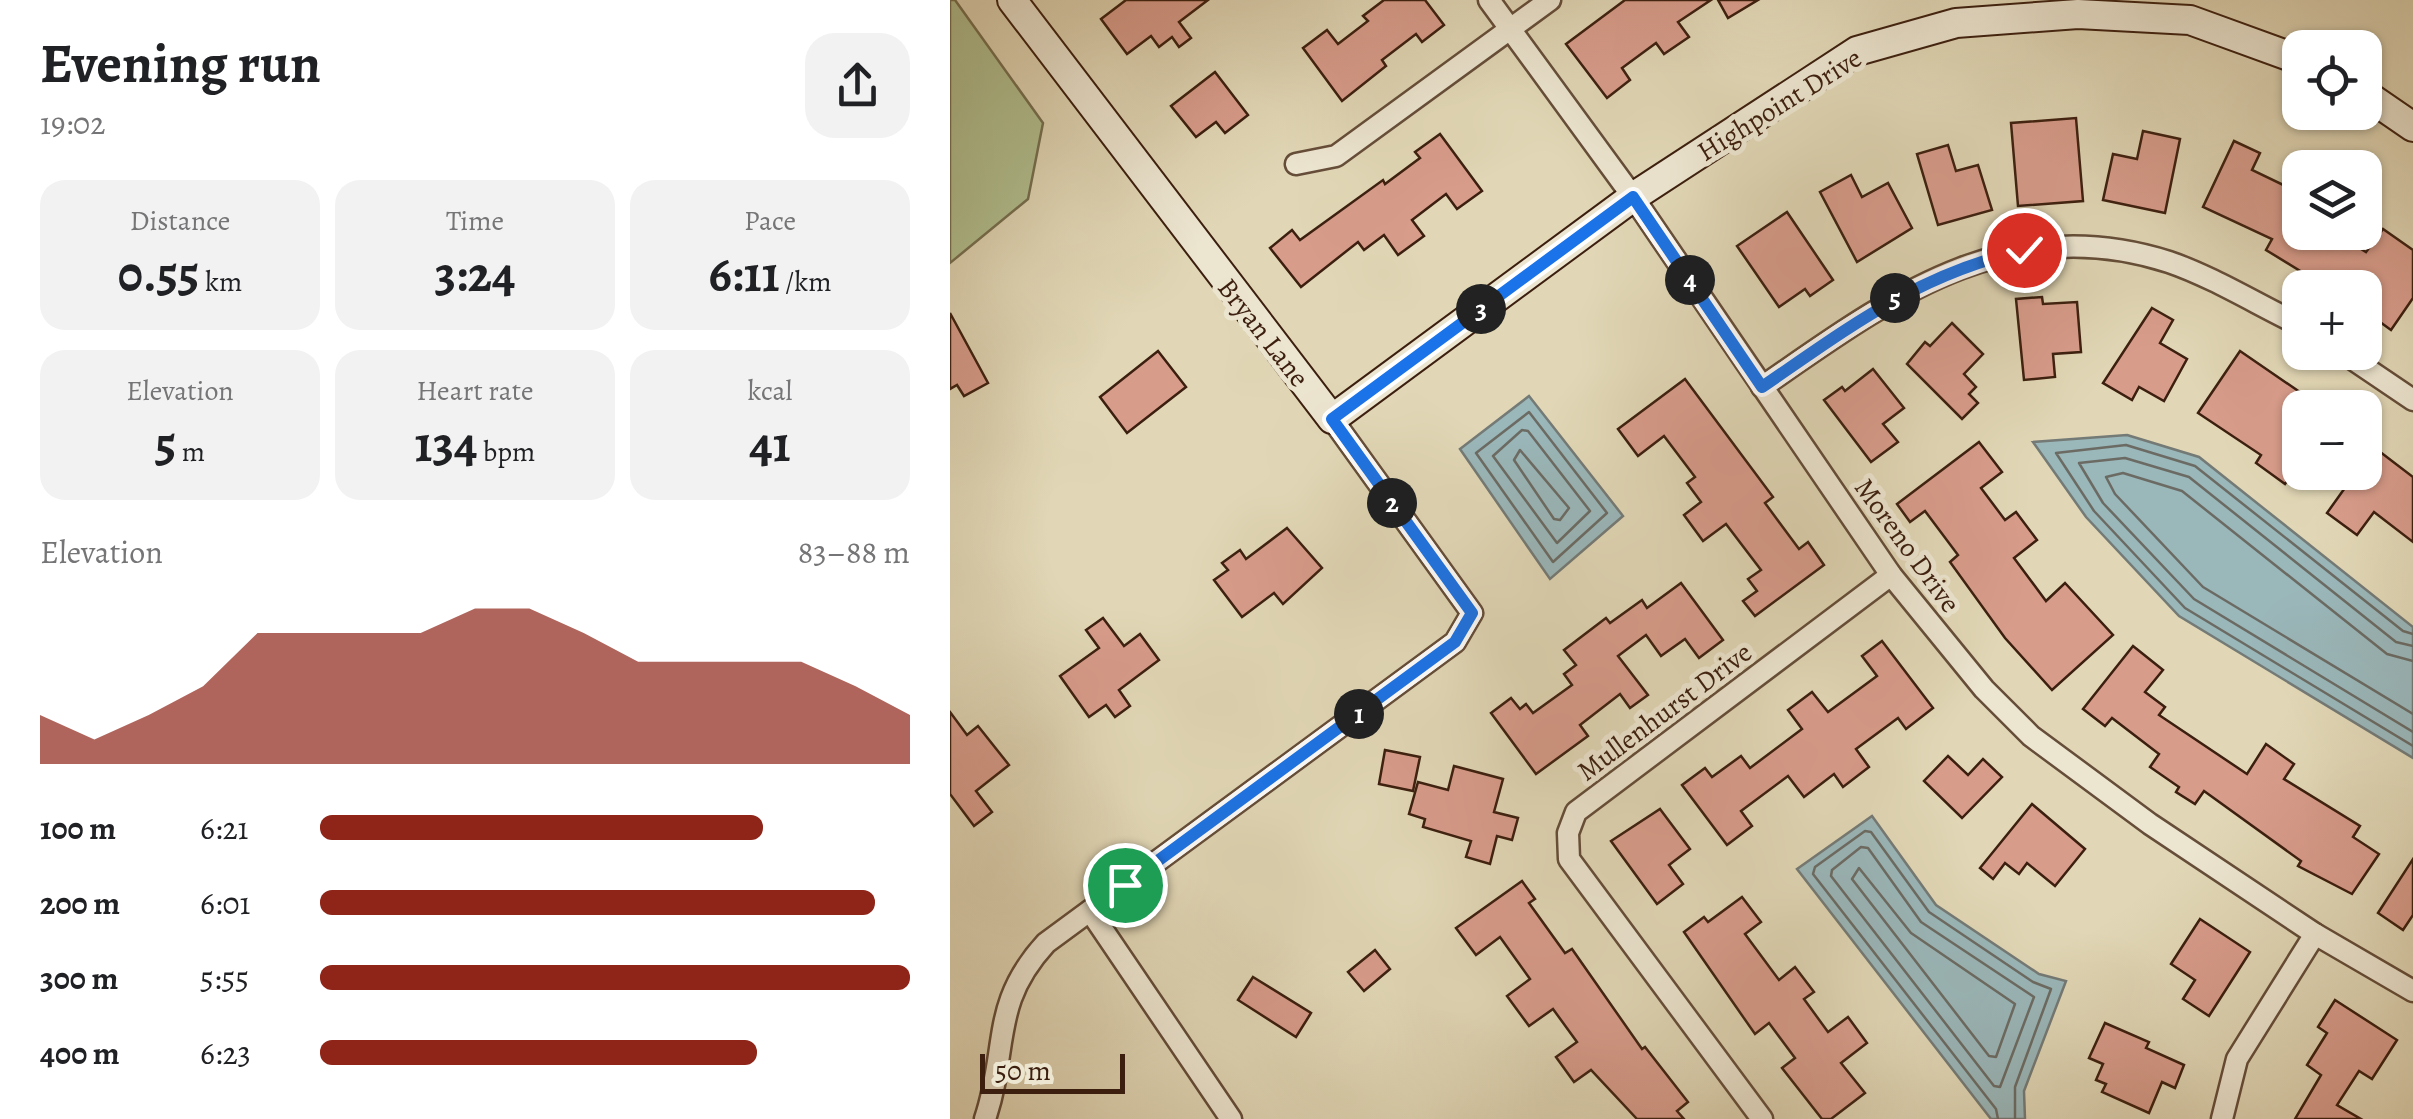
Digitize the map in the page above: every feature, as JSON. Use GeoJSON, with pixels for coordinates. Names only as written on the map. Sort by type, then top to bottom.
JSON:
{"type":"FeatureCollection","features":[{"type":"Feature","properties":{"kind":"street","name":"Bryan Lane"},"geometry":{"type":"LineString","coordinates":[[985,1119],[999,1078],[1005,1005],[1021,970],[1046,943],[1455,642],[1472,613],[1332,419],[1012,0]]}},
{"type":"Feature","properties":{"kind":"street","name":"Moreno Drive"},"geometry":{"type":"LineString","coordinates":[[1489,0],[1633,197],[1891,575],[1984,689],[2031,736],[2150,824],[2315,934],[2413,991]]}},
{"type":"Feature","properties":{"kind":"street"},"geometry":{"type":"LineString","coordinates":[[1296,164],[1336,156],[1550,0]]}},
{"type":"Feature","properties":{"kind":"street","name":"Highpoint Drive"},"geometry":{"type":"LineString","coordinates":[[1332,419],[1633,197],[1858,50],[1956,23],[2078,14],[2190,20],[2282,53]]}},
{"type":"Feature","properties":{"kind":"street"},"geometry":{"type":"LineString","coordinates":[[2382,106],[2413,127]]}},
{"type":"Feature","properties":{"kind":"street"},"geometry":{"type":"LineString","coordinates":[[1762,387],[1876,308],[1944,272],[2024,250],[2089,247],[2169,262],[2282,316]]}},
{"type":"Feature","properties":{"kind":"street"},"geometry":{"type":"LineString","coordinates":[[2369,370],[2413,400]]}},
{"type":"Feature","properties":{"kind":"street","name":"Mullenhurst Drive"},"geometry":{"type":"LineString","coordinates":[[1762,1119],[1569,859],[1568,832],[1576,812],[1891,575]]}},
{"type":"Feature","properties":{"kind":"street"},"geometry":{"type":"LineString","coordinates":[[1090,911],[1230,1119]]}},
{"type":"Feature","properties":{"kind":"street"},"geometry":{"type":"LineString","coordinates":[[2222,1119],[2237,1059],[2315,934]]}},
{"type":"Feature","properties":{"kind":"green space"},"geometry":{"type":"Polygon","coordinates":[[[950,0],[955,0],[1043,123],[1028,199],[950,263],[950,0]]]}},
{"type":"Feature","properties":{"kind":"water"},"geometry":{"type":"Polygon","coordinates":[[[1529,396],[1623,516],[1550,579],[1460,449],[1529,396]]]}},
{"type":"Feature","properties":{"kind":"water"},"geometry":{"type":"Polygon","coordinates":[[[2127,435],[2199,457],[2413,627],[2413,758],[2179,616],[2086,517],[2033,442],[2127,435]]]}},
{"type":"Feature","properties":{"kind":"water"},"geometry":{"type":"Polygon","coordinates":[[[1872,816],[1936,905],[2039,974],[2066,981],[2024,1091],[2025,1119],[1991,1119],[1797,869],[1872,816]]]}},
{"type":"Feature","properties":{"kind":"building"},"geometry":{"type":"Polygon","coordinates":[[[1126,0],[1208,0],[1179,22],[1191,38],[1179,47],[1172,37],[1159,47],[1151,36],[1127,54],[1101,19],[1126,0]]]}},
{"type":"Feature","properties":{"kind":"building"},"geometry":{"type":"Polygon","coordinates":[[[1384,0],[1425,0],[1444,25],[1422,42],[1416,34],[1382,60],[1386,66],[1342,101],[1303,48],[1327,30],[1338,44],[1368,21],[1363,16],[1384,0]]]}},
{"type":"Feature","properties":{"kind":"building"},"geometry":{"type":"Polygon","coordinates":[[[1625,0],[1711,0],[1678,22],[1689,37],[1664,54],[1656,43],[1622,68],[1630,80],[1607,98],[1566,44],[1625,0]]]}},
{"type":"Feature","properties":{"kind":"building"},"geometry":{"type":"Polygon","coordinates":[[[1718,0],[1758,0],[1728,18],[1718,0]]]}},
{"type":"Feature","properties":{"kind":"building"},"geometry":{"type":"Polygon","coordinates":[[[1215,72],[1248,115],[1225,133],[1216,122],[1196,137],[1171,106],[1215,72]]]}},
{"type":"Feature","properties":{"kind":"building"},"geometry":{"type":"Polygon","coordinates":[[[2076,118],[2083,201],[2018,206],[2011,123],[2076,118]]]}},
{"type":"Feature","properties":{"kind":"building"},"geometry":{"type":"Polygon","coordinates":[[[2143,131],[2180,139],[2165,213],[2103,200],[2113,154],[2137,159],[2143,131]]]}},
{"type":"Feature","properties":{"kind":"building"},"geometry":{"type":"Polygon","coordinates":[[[1440,134],[1482,191],[1457,209],[1446,194],[1412,220],[1424,236],[1398,255],[1384,235],[1364,250],[1358,242],[1301,287],[1270,248],[1292,230],[1300,240],[1383,180],[1385,184],[1420,158],[1415,152],[1440,134]]]}},
{"type":"Feature","properties":{"kind":"building"},"geometry":{"type":"Polygon","coordinates":[[[2234,141],[2260,153],[2252,170],[2282,184],[2282,250],[2382,250],[2383,229],[2413,250],[2413,298],[2391,330],[2382,323],[2382,270],[2299,270],[2266,250],[2272,239],[2203,207],[2234,141]]]}},
{"type":"Feature","properties":{"kind":"building"},"geometry":{"type":"Polygon","coordinates":[[[1948,145],[1956,171],[1978,165],[1992,210],[1938,225],[1917,154],[1948,145]]]}},
{"type":"Feature","properties":{"kind":"building"},"geometry":{"type":"Polygon","coordinates":[[[1851,175],[1862,197],[1888,183],[1912,228],[1857,262],[1820,192],[1851,175]]]}},
{"type":"Feature","properties":{"kind":"building"},"geometry":{"type":"Polygon","coordinates":[[[1787,212],[1833,280],[1810,296],[1805,289],[1779,307],[1737,246],[1787,212]]]}},
{"type":"Feature","properties":{"kind":"building"},"geometry":{"type":"Polygon","coordinates":[[[2042,297],[2043,304],[2077,302],[2081,352],[2053,354],[2055,377],[2024,380],[2016,299],[2042,297]]]}},
{"type":"Feature","properties":{"kind":"building"},"geometry":{"type":"Polygon","coordinates":[[[2152,308],[2173,320],[2160,343],[2187,359],[2164,401],[2139,387],[2132,400],[2103,383],[2152,308]]]}},
{"type":"Feature","properties":{"kind":"building"},"geometry":{"type":"Polygon","coordinates":[[[950,313],[988,383],[964,396],[957,385],[950,389],[950,313]]]}},
{"type":"Feature","properties":{"kind":"building"},"geometry":{"type":"Polygon","coordinates":[[[1952,323],[1983,354],[1964,374],[1976,387],[1969,394],[1978,403],[1962,419],[1907,364],[1925,342],[1930,346],[1952,323]]]}},
{"type":"Feature","properties":{"kind":"building"},"geometry":{"type":"Polygon","coordinates":[[[1158,351],[1186,387],[1127,433],[1100,397],[1158,351]]]}},
{"type":"Feature","properties":{"kind":"building"},"geometry":{"type":"Polygon","coordinates":[[[2240,351],[2297,390],[2282,390],[2282,482],[2256,463],[2261,455],[2198,413],[2240,351]]]}},
{"type":"Feature","properties":{"kind":"building"},"geometry":{"type":"Polygon","coordinates":[[[1873,369],[1904,408],[1883,424],[1898,442],[1871,462],[1824,400],[1842,387],[1845,391],[1873,369]]]}},
{"type":"Feature","properties":{"kind":"building"},"geometry":{"type":"Polygon","coordinates":[[[1685,379],[1773,497],[1765,503],[1799,549],[1808,542],[1824,565],[1755,616],[1743,601],[1757,591],[1748,579],[1761,570],[1726,524],[1703,541],[1684,515],[1701,502],[1687,483],[1695,477],[1664,436],[1638,456],[1618,429],[1685,379]]]}},
{"type":"Feature","properties":{"kind":"building"},"geometry":{"type":"Polygon","coordinates":[[[1979,442],[2002,472],[1981,488],[2005,520],[2016,512],[2037,540],[2014,558],[2046,601],[2065,583],[2113,635],[2052,690],[2005,638],[1950,562],[1958,555],[1925,511],[1910,522],[1897,504],[1979,442]]]}},
{"type":"Feature","properties":{"kind":"building"},"geometry":{"type":"Polygon","coordinates":[[[2382,453],[2413,477],[2413,542],[2374,512],[2357,535],[2327,513],[2343,490],[2382,490],[2382,453]]]}},
{"type":"Feature","properties":{"kind":"building"},"geometry":{"type":"Polygon","coordinates":[[[1287,528],[1322,568],[1283,604],[1274,593],[1242,617],[1214,580],[1228,570],[1222,563],[1240,550],[1246,559],[1287,528]]]}},
{"type":"Feature","properties":{"kind":"building"},"geometry":{"type":"Polygon","coordinates":[[[1681,583],[1723,640],[1699,658],[1685,639],[1661,656],[1646,635],[1618,656],[1648,695],[1630,708],[1620,694],[1580,725],[1588,736],[1536,774],[1491,713],[1511,698],[1520,709],[1526,704],[1533,713],[1572,685],[1564,674],[1576,665],[1564,650],[1606,618],[1610,623],[1642,600],[1647,608],[1681,583]]]}},
{"type":"Feature","properties":{"kind":"building"},"geometry":{"type":"Polygon","coordinates":[[[1103,618],[1124,646],[1140,634],[1159,660],[1119,690],[1130,706],[1115,717],[1106,705],[1089,717],[1060,676],[1099,648],[1086,630],[1103,618]]]}},
{"type":"Feature","properties":{"kind":"building"},"geometry":{"type":"Polygon","coordinates":[[[1882,641],[1933,708],[1906,729],[1898,718],[1856,749],[1869,767],[1843,787],[1834,774],[1804,797],[1788,776],[1741,811],[1752,826],[1727,845],[1682,785],[1705,768],[1712,777],[1741,756],[1750,768],[1802,729],[1788,710],[1812,692],[1828,712],[1877,676],[1862,656],[1882,641]]]}},
{"type":"Feature","properties":{"kind":"building"},"geometry":{"type":"Polygon","coordinates":[[[2133,646],[2163,670],[2145,692],[2165,707],[2159,715],[2247,774],[2266,744],[2294,764],[2284,779],[2360,826],[2353,837],[2379,854],[2352,894],[2298,866],[2301,861],[2204,791],[2195,804],[2176,792],[2179,787],[2150,767],[2159,754],[2112,718],[2105,726],[2083,709],[2133,646]]]}},
{"type":"Feature","properties":{"kind":"building"},"geometry":{"type":"Polygon","coordinates":[[[950,712],[967,735],[978,726],[1009,765],[976,791],[992,812],[974,826],[950,794],[950,712]]]}},
{"type":"Feature","properties":{"kind":"building"},"geometry":{"type":"Polygon","coordinates":[[[1385,750],[1420,757],[1413,791],[1379,784],[1385,750]]]}},
{"type":"Feature","properties":{"kind":"building"},"geometry":{"type":"Polygon","coordinates":[[[1948,756],[1968,775],[1983,759],[2002,777],[1962,818],[1924,781],[1948,756]]]}},
{"type":"Feature","properties":{"kind":"building"},"geometry":{"type":"Polygon","coordinates":[[[1454,766],[1503,779],[1494,812],[1518,818],[1512,840],[1497,836],[1490,864],[1466,857],[1471,841],[1423,827],[1425,819],[1409,814],[1418,782],[1448,790],[1454,766]]]}},
{"type":"Feature","properties":{"kind":"building"},"geometry":{"type":"Polygon","coordinates":[[[2032,804],[2085,849],[2055,886],[2027,863],[2019,874],[2005,863],[1993,879],[1980,868],[2032,804]]]}},
{"type":"Feature","properties":{"kind":"building"},"geometry":{"type":"Polygon","coordinates":[[[1660,809],[1690,849],[1669,865],[1683,884],[1657,904],[1611,841],[1660,809]]]}},
{"type":"Feature","properties":{"kind":"building"},"geometry":{"type":"Polygon","coordinates":[[[2413,859],[2413,915],[2403,930],[2378,913],[2413,859]]]}},
{"type":"Feature","properties":{"kind":"building"},"geometry":{"type":"Polygon","coordinates":[[[1522,881],[1535,899],[1529,903],[1565,953],[1572,949],[1642,1049],[1645,1047],[1688,1102],[1677,1111],[1684,1119],[1637,1119],[1591,1070],[1574,1082],[1556,1057],[1577,1042],[1553,1009],[1529,1026],[1507,996],[1530,979],[1500,937],[1476,955],[1456,928],[1522,881]]]}},
{"type":"Feature","properties":{"kind":"building"},"geometry":{"type":"Polygon","coordinates":[[[1742,897],[1761,922],[1745,934],[1779,980],[1795,967],[1814,992],[1804,999],[1828,1032],[1848,1017],[1867,1043],[1841,1063],[1865,1093],[1831,1119],[1822,1119],[1782,1068],[1795,1058],[1769,1023],[1755,1034],[1684,932],[1704,917],[1708,922],[1742,897]]]}},
{"type":"Feature","properties":{"kind":"building"},"geometry":{"type":"Polygon","coordinates":[[[2200,919],[2250,952],[2209,1016],[2183,999],[2195,980],[2171,964],[2200,919]]]}},
{"type":"Feature","properties":{"kind":"building"},"geometry":{"type":"Polygon","coordinates":[[[1375,950],[1390,969],[1364,991],[1348,972],[1375,950]]]}},
{"type":"Feature","properties":{"kind":"building"},"geometry":{"type":"Polygon","coordinates":[[[1253,977],[1311,1013],[1296,1037],[1238,1000],[1253,977]]]}},
{"type":"Feature","properties":{"kind":"building"},"geometry":{"type":"Polygon","coordinates":[[[2335,1000],[2397,1040],[2372,1079],[2359,1071],[2337,1105],[2361,1119],[2295,1119],[2321,1075],[2307,1065],[2327,1033],[2318,1027],[2335,1000]]]}},
{"type":"Feature","properties":{"kind":"building"},"geometry":{"type":"Polygon","coordinates":[[[2105,1023],[2149,1042],[2146,1048],[2184,1065],[2175,1088],[2162,1082],[2149,1113],[2102,1092],[2106,1084],[2096,1080],[2103,1064],[2089,1058],[2105,1023]]]}},
{"type":"Feature","properties":{"kind":"route"},"geometry":{"type":"LineString","coordinates":[[1125,885],[1455,642],[1472,613],[1332,419],[1336,412],[1633,197],[1762,387],[1876,308],[1944,272],[2024,250]]}}]}
